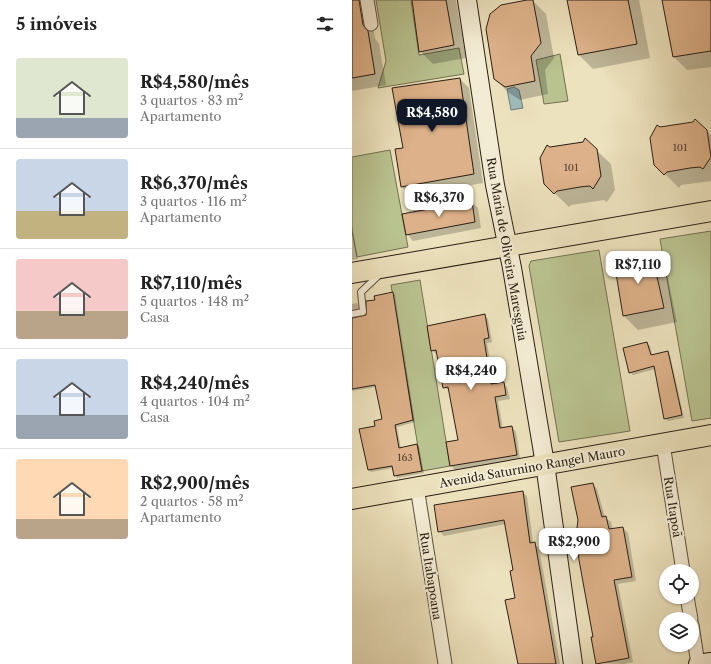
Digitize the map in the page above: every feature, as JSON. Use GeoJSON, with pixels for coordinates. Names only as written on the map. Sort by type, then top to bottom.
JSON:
{"type":"FeatureCollection","features":[{"type":"Feature","properties":{"kind":"main road","name":"Rua Maria de Oliveira Maresguia"},"geometry":{"type":"LineString","coordinates":[[467,0],[495,185],[545,464],[573,664]]}},
{"type":"Feature","properties":{"kind":"main road"},"geometry":{"type":"LineString","coordinates":[[352,273],[711,211]]}},
{"type":"Feature","properties":{"kind":"main road","name":"Avenida Saturnino Rangel Mauro"},"geometry":{"type":"LineString","coordinates":[[352,499],[711,435]]}},
{"type":"Feature","properties":{"kind":"main road"},"geometry":{"type":"LineString","coordinates":[[698,664],[711,662]]}},
{"type":"Feature","properties":{"kind":"street"},"geometry":{"type":"LineString","coordinates":[[367,0],[370,24]]}},
{"type":"Feature","properties":{"kind":"street","name":"Rua Itapoã"},"geometry":{"type":"LineString","coordinates":[[662,444],[682,564]]}},
{"type":"Feature","properties":{"kind":"street","name":"Rua Itabapoana"},"geometry":{"type":"LineString","coordinates":[[417,488],[445,664]]}},
{"type":"Feature","properties":{"kind":"street"},"geometry":{"type":"LineString","coordinates":[[696,652],[698,664]]}},
{"type":"Feature","properties":{"kind":"lane"},"geometry":{"type":"LineString","coordinates":[[352,314],[363,312],[361,292],[389,266]]}},
{"type":"Feature","properties":{"kind":"green space"},"geometry":{"type":"Polygon","coordinates":[[[376,0],[411,0],[419,55],[459,48],[464,74],[378,88],[386,61],[376,0]]]}},
{"type":"Feature","properties":{"kind":"green space"},"geometry":{"type":"Polygon","coordinates":[[[560,54],[568,101],[544,104],[536,60],[560,54]]]}},
{"type":"Feature","properties":{"kind":"green space"},"geometry":{"type":"Polygon","coordinates":[[[390,150],[408,247],[357,257],[352,231],[352,157],[390,150]]]}},
{"type":"Feature","properties":{"kind":"green space"},"geometry":{"type":"Polygon","coordinates":[[[711,231],[711,418],[692,421],[660,239],[711,231]]]}},
{"type":"Feature","properties":{"kind":"green space"},"geometry":{"type":"Polygon","coordinates":[[[599,250],[630,431],[559,442],[529,266],[531,261],[599,250]]]}},
{"type":"Feature","properties":{"kind":"green space"},"geometry":{"type":"Polygon","coordinates":[[[420,280],[450,466],[422,471],[391,285],[420,280]]]}},
{"type":"Feature","properties":{"kind":"water"},"geometry":{"type":"Polygon","coordinates":[[[514,87],[519,90],[523,108],[511,110],[507,89],[514,87]]]}},
{"type":"Feature","properties":{"kind":"building"},"geometry":{"type":"Polygon","coordinates":[[[352,0],[359,0],[363,25],[368,31],[375,74],[352,78],[352,0]]]}},
{"type":"Feature","properties":{"kind":"building"},"geometry":{"type":"Polygon","coordinates":[[[412,0],[446,0],[454,45],[419,52],[412,0]]]}},
{"type":"Feature","properties":{"kind":"building"},"geometry":{"type":"Polygon","coordinates":[[[533,0],[541,43],[531,56],[535,81],[505,87],[494,79],[486,29],[490,14],[501,5],[533,0]]]}},
{"type":"Feature","properties":{"kind":"building"},"geometry":{"type":"Polygon","coordinates":[[[567,0],[628,0],[637,44],[578,55],[567,0]]]}},
{"type":"Feature","properties":{"kind":"building"},"geometry":{"type":"Polygon","coordinates":[[[662,0],[711,0],[711,51],[673,57],[662,0]]]}},
{"type":"Feature","properties":{"kind":"building"},"geometry":{"type":"Polygon","coordinates":[[[460,78],[474,174],[401,187],[395,149],[403,148],[392,88],[460,78]]]}},
{"type":"Feature","properties":{"kind":"building"},"geometry":{"type":"Polygon","coordinates":[[[695,119],[707,130],[711,157],[703,169],[700,167],[690,168],[667,172],[664,175],[654,165],[650,138],[657,125],[660,127],[693,122],[695,119]]]}},
{"type":"Feature","properties":{"kind":"building"},"geometry":{"type":"Polygon","coordinates":[[[585,138],[597,149],[601,176],[593,189],[590,186],[580,187],[557,191],[554,194],[544,184],[540,158],[547,145],[550,147],[583,142],[585,138]]]}},
{"type":"Feature","properties":{"kind":"building"},"geometry":{"type":"Polygon","coordinates":[[[472,201],[475,222],[406,235],[402,214],[472,201]]]}},
{"type":"Feature","properties":{"kind":"building"},"geometry":{"type":"Polygon","coordinates":[[[652,254],[664,308],[623,316],[614,261],[652,254]]]}},
{"type":"Feature","properties":{"kind":"building"},"geometry":{"type":"Polygon","coordinates":[[[393,292],[413,420],[395,425],[399,448],[417,444],[422,471],[394,476],[392,466],[368,470],[359,429],[375,426],[374,421],[382,419],[375,385],[352,389],[352,318],[366,315],[366,301],[375,300],[374,296],[393,292]]]}},
{"type":"Feature","properties":{"kind":"building"},"geometry":{"type":"Polygon","coordinates":[[[485,314],[489,338],[484,339],[491,384],[504,382],[506,395],[495,397],[500,428],[512,426],[517,455],[450,466],[446,442],[458,440],[448,387],[443,388],[436,350],[431,351],[427,326],[485,314]]]}},
{"type":"Feature","properties":{"kind":"building"},"geometry":{"type":"Polygon","coordinates":[[[647,342],[651,355],[668,351],[682,415],[664,419],[654,366],[629,373],[623,348],[647,342]]]}},
{"type":"Feature","properties":{"kind":"building"},"geometry":{"type":"Polygon","coordinates":[[[593,483],[602,517],[606,516],[609,529],[623,527],[632,577],[614,580],[629,658],[596,664],[591,637],[593,637],[579,560],[576,535],[578,520],[571,487],[593,483]]]}},
{"type":"Feature","properties":{"kind":"building"},"geometry":{"type":"Polygon","coordinates":[[[523,491],[530,543],[535,542],[556,664],[518,664],[505,600],[515,598],[510,571],[513,570],[504,520],[438,532],[434,505],[523,491]]]}}]}
